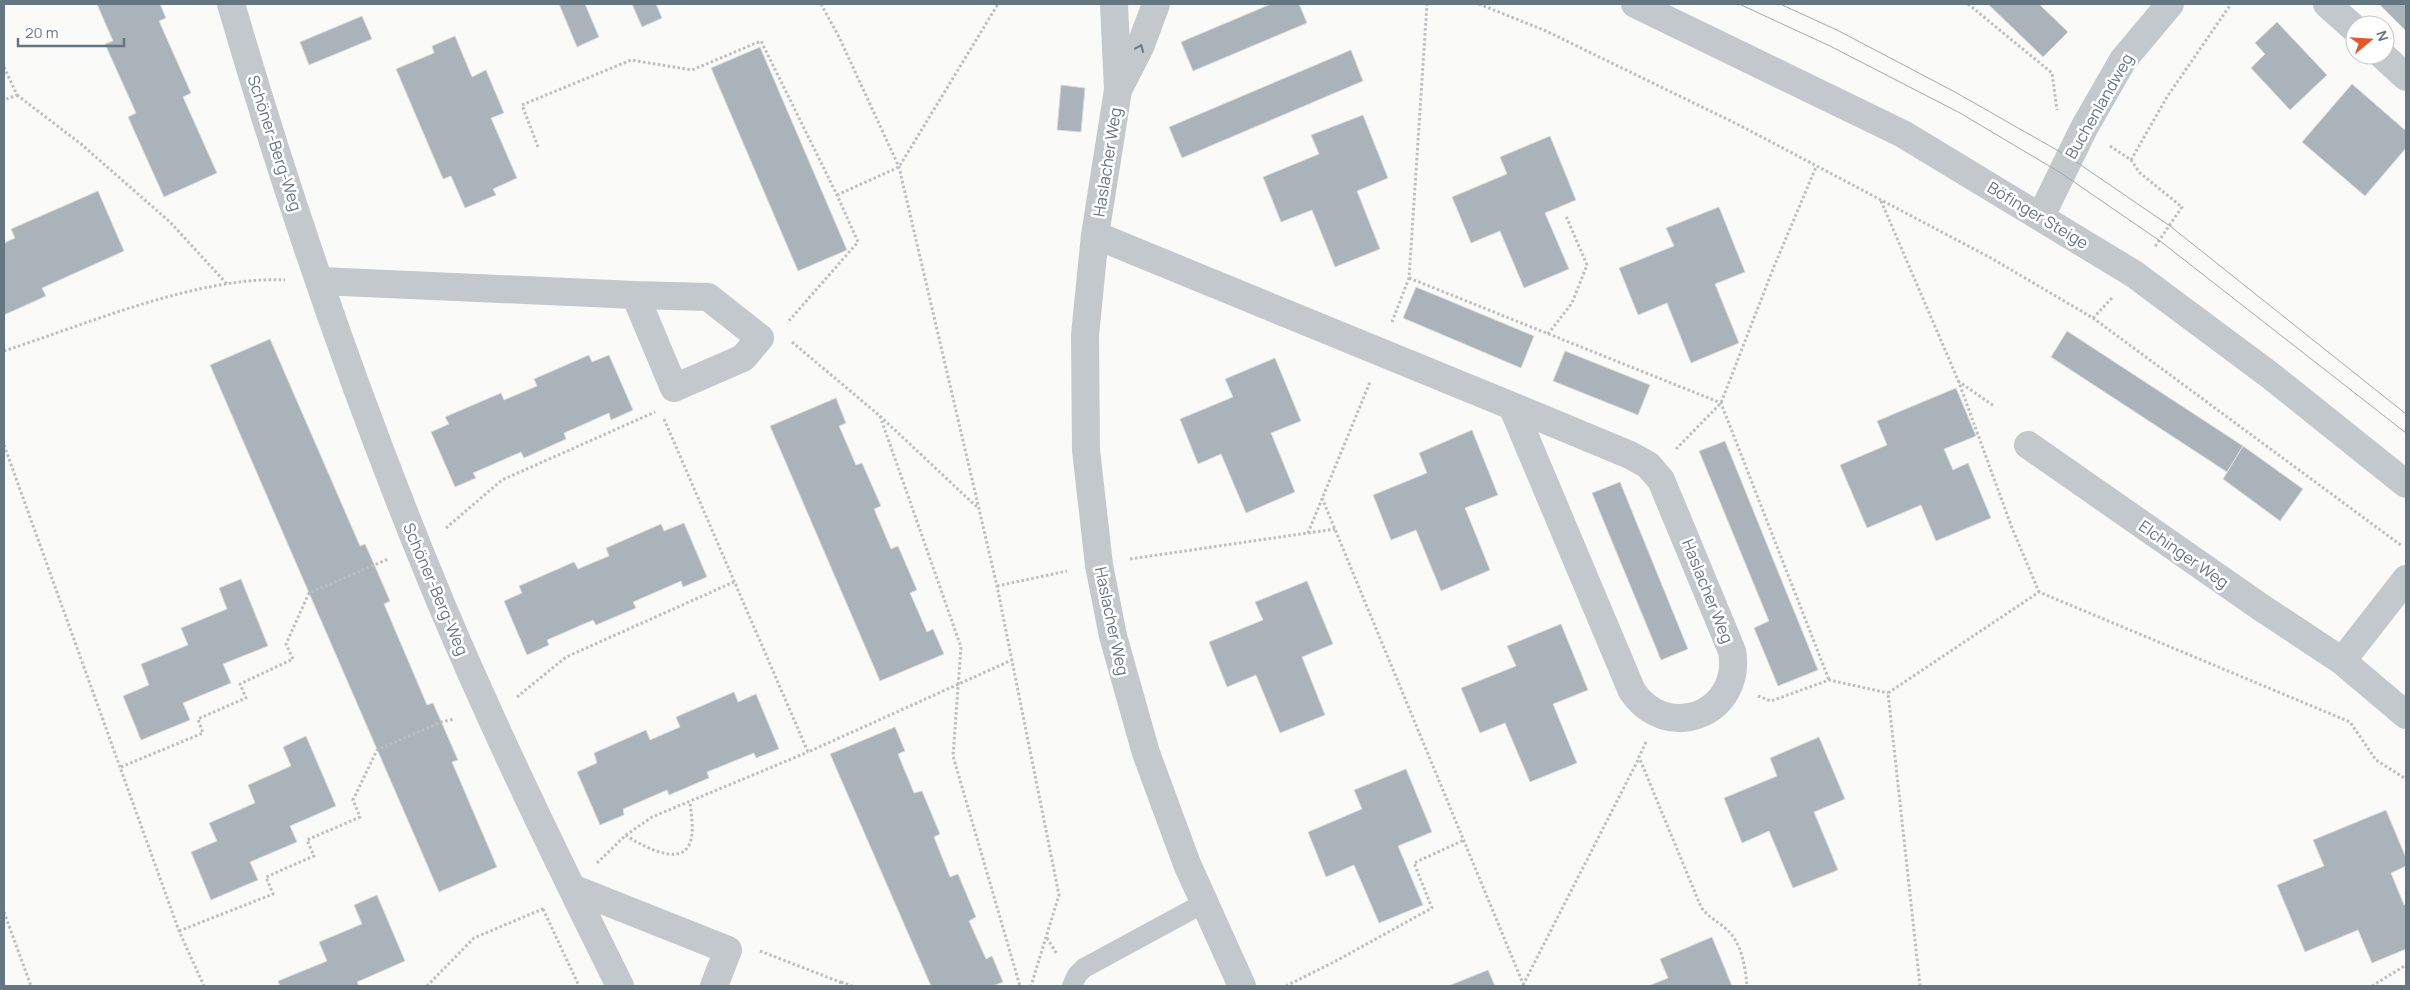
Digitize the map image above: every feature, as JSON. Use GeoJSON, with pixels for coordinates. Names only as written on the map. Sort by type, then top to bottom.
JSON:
{"type":"FeatureCollection","features":[{"type":"Feature","properties":{"kind":"street","name":"Schöner-Berg-Weg"},"geometry":{"type":"LineString","coordinates":[[232,4],[273,142],[380,450],[441,602],[516,773],[620,986]]}},
{"type":"Feature","properties":{"kind":"street","name":"Haslacher Weg"},"geometry":{"type":"LineString","coordinates":[[1114,4],[1118,90],[1096,235],[1086,320],[1084,413],[1086,450],[1099,565],[1113,636],[1134,714],[1173,828],[1204,904],[1242,986]]}},
{"type":"Feature","properties":{"kind":"street","name":"Haslacher Weg"},"geometry":{"type":"LineString","coordinates":[[1118,90],[1140,47],[1156,4]]}},
{"type":"Feature","properties":{"kind":"street","name":"Böfinger Steige"},"geometry":{"type":"LineString","coordinates":[[1634,4],[1903,134],[2041,216],[2134,274],[2271,376],[2406,484]]}},
{"type":"Feature","properties":{"kind":"street","name":"Buchenlandweg"},"geometry":{"type":"LineString","coordinates":[[2041,216],[2084,128],[2124,60],[2170,4]]}},
{"type":"Feature","properties":{"kind":"street"},"geometry":{"type":"LineString","coordinates":[[2328,4],[2345,20]]}},
{"type":"Feature","properties":{"kind":"street"},"geometry":{"type":"LineString","coordinates":[[2393,65],[2406,77]]}},
{"type":"Feature","properties":{"kind":"street","name":"Haslacher Weg"},"geometry":{"type":"LineString","coordinates":[[1096,235],[1381,351],[1630,455],[1655,472],[1672,501],[1730,643],[1734,659],[1730,684],[1715,705],[1700,714],[1683,718],[1658,714],[1643,705],[1628,683],[1512,406]]}},
{"type":"Feature","properties":{"kind":"street"},"geometry":{"type":"LineString","coordinates":[[320,281],[708,297],[770,335],[743,358],[674,388],[635,295]]}},
{"type":"Feature","properties":{"kind":"street","name":"Elchinger Weg"},"geometry":{"type":"LineString","coordinates":[[2028,445],[2259,606],[2342,661],[2406,715]]}},
{"type":"Feature","properties":{"kind":"street"},"geometry":{"type":"LineString","coordinates":[[2342,661],[2406,579]]}},
{"type":"Feature","properties":{"kind":"street"},"geometry":{"type":"LineString","coordinates":[[572,888],[728,950],[714,986]]}},
{"type":"Feature","properties":{"kind":"lane"},"geometry":{"type":"LineString","coordinates":[[1072,986],[1077,975],[1084,968],[1204,904]]}},
{"type":"Feature","properties":{"kind":"path"},"geometry":{"type":"LineString","coordinates":[[821,4],[839,37],[899,167],[997,586],[1059,895],[1031,986]]}},
{"type":"Feature","properties":{"kind":"path"},"geometry":{"type":"LineString","coordinates":[[838,195],[899,167],[998,4]]}},
{"type":"Feature","properties":{"kind":"path"},"geometry":{"type":"LineString","coordinates":[[1308,534],[1360,408],[1409,278],[1427,4]]}},
{"type":"Feature","properties":{"kind":"path"},"geometry":{"type":"LineString","coordinates":[[1479,4],[1564,40],[1739,125],[1991,258],[2093,318],[2406,549]]}},
{"type":"Feature","properties":{"kind":"path"},"geometry":{"type":"LineString","coordinates":[[1968,4],[2052,73],[2056,110],[2131,160],[2140,173],[2182,207],[2134,274],[2093,318]]}},
{"type":"Feature","properties":{"kind":"path"},"geometry":{"type":"LineString","coordinates":[[2131,160],[2167,96],[2231,4]]}},
{"type":"Feature","properties":{"kind":"path"},"geometry":{"type":"LineString","coordinates":[[538,147],[522,106],[631,60],[692,70],[761,41],[838,195],[858,242],[770,335],[880,416],[980,510]]}},
{"type":"Feature","properties":{"kind":"path"},"geometry":{"type":"LineString","coordinates":[[4,67],[17,95],[81,144],[170,222],[227,284]]}},
{"type":"Feature","properties":{"kind":"path"},"geometry":{"type":"LineString","coordinates":[[4,100],[17,95]]}},
{"type":"Feature","properties":{"kind":"path"},"geometry":{"type":"LineString","coordinates":[[1655,472],[1722,403],[1773,269],[1816,167]]}},
{"type":"Feature","properties":{"kind":"path"},"geometry":{"type":"LineString","coordinates":[[1881,200],[1958,380],[2012,528],[2039,592],[2350,722],[2376,760],[2406,780]]}},
{"type":"Feature","properties":{"kind":"path"},"geometry":{"type":"LineString","coordinates":[[1548,334],[1572,303],[1587,265],[1566,216]]}},
{"type":"Feature","properties":{"kind":"path"},"geometry":{"type":"LineString","coordinates":[[4,352],[158,300],[227,284],[276,279],[320,281]]}},
{"type":"Feature","properties":{"kind":"path"},"geometry":{"type":"LineString","coordinates":[[1958,380],[1994,406]]}},
{"type":"Feature","properties":{"kind":"path"},"geometry":{"type":"LineString","coordinates":[[459,519],[481,496],[502,480],[660,410],[736,581],[808,752]]}},
{"type":"Feature","properties":{"kind":"path"},"geometry":{"type":"LineString","coordinates":[[880,416],[961,647],[954,756],[1020,986]]}},
{"type":"Feature","properties":{"kind":"path"},"geometry":{"type":"LineString","coordinates":[[4,445],[179,931],[204,986]]}},
{"type":"Feature","properties":{"kind":"path"},"geometry":{"type":"LineString","coordinates":[[1322,497],[1523,986]]}},
{"type":"Feature","properties":{"kind":"path"},"geometry":{"type":"LineString","coordinates":[[997,586],[1099,565],[1335,529]]}},
{"type":"Feature","properties":{"kind":"path"},"geometry":{"type":"LineString","coordinates":[[121,767],[203,733],[198,719],[246,698],[240,684],[293,659],[286,644],[309,593],[374,564]]}},
{"type":"Feature","properties":{"kind":"path"},"geometry":{"type":"LineString","coordinates":[[541,678],[566,657],[736,581]]}},
{"type":"Feature","properties":{"kind":"path"},"geometry":{"type":"LineString","coordinates":[[1730,684],[1771,701],[1829,680],[1888,693],[2039,592]]}},
{"type":"Feature","properties":{"kind":"path"},"geometry":{"type":"LineString","coordinates":[[427,986],[474,938],[543,909],[572,888],[626,835],[652,817],[808,752],[1012,660]]}},
{"type":"Feature","properties":{"kind":"path"},"geometry":{"type":"LineString","coordinates":[[1888,693],[1920,986]]}},
{"type":"Feature","properties":{"kind":"path"},"geometry":{"type":"LineString","coordinates":[[1523,986],[1639,757],[1658,714]]}},
{"type":"Feature","properties":{"kind":"path"},"geometry":{"type":"LineString","coordinates":[[179,931],[273,894],[266,877],[314,856],[307,840],[360,817],[353,800],[377,750],[441,722]]}},
{"type":"Feature","properties":{"kind":"path"},"geometry":{"type":"LineString","coordinates":[[1639,757],[1701,907],[1710,917],[1726,929],[1736,941],[1745,966],[1747,986]]}},
{"type":"Feature","properties":{"kind":"path"},"geometry":{"type":"LineString","coordinates":[[626,835],[644,848],[671,854],[684,851],[689,846],[691,838],[690,802]]}},
{"type":"Feature","properties":{"kind":"path"},"geometry":{"type":"LineString","coordinates":[[1286,986],[1432,908],[1414,863],[1464,840]]}},
{"type":"Feature","properties":{"kind":"path"},"geometry":{"type":"LineString","coordinates":[[543,909],[579,986]]}},
{"type":"Feature","properties":{"kind":"path"},"geometry":{"type":"LineString","coordinates":[[4,912],[31,986]]}},
{"type":"Feature","properties":{"kind":"path"},"geometry":{"type":"LineString","coordinates":[[728,950],[747,946],[852,986]]}},
{"type":"Feature","properties":{"kind":"path"},"geometry":{"type":"LineString","coordinates":[[2372,986],[2406,965]]}},
{"type":"Feature","properties":{"kind":"path"},"geometry":{"type":"LineString","coordinates":[[840,982],[842,986]]}},
{"type":"Feature","properties":{"kind":"building"},"geometry":{"type":"Polygon","coordinates":[[[97,4],[160,4],[166,18],[159,21],[191,93],[183,97],[217,173],[164,197],[128,117],[136,113],[105,44],[113,41],[97,4]]]}},
{"type":"Feature","properties":{"kind":"building"},"geometry":{"type":"Polygon","coordinates":[[[559,4],[585,4],[599,37],[577,47],[559,4]]]}},
{"type":"Feature","properties":{"kind":"building"},"geometry":{"type":"Polygon","coordinates":[[[632,4],[656,4],[662,18],[642,27],[632,4]]]}},
{"type":"Feature","properties":{"kind":"building"},"geometry":{"type":"Polygon","coordinates":[[[1271,4],[1299,4],[1307,23],[1193,71],[1181,42],[1271,4]]]}},
{"type":"Feature","properties":{"kind":"building"},"geometry":{"type":"Polygon","coordinates":[[[1988,4],[2039,4],[2068,32],[2043,57],[1988,4]]]}},
{"type":"Feature","properties":{"kind":"building"},"geometry":{"type":"Polygon","coordinates":[[[2379,4],[2406,4],[2406,31],[2395,20],[2395,15],[2390,15],[2379,4]]]}},
{"type":"Feature","properties":{"kind":"building"},"geometry":{"type":"Polygon","coordinates":[[[362,16],[372,39],[309,65],[300,42],[362,16]]]}},
{"type":"Feature","properties":{"kind":"building"},"geometry":{"type":"Polygon","coordinates":[[[2277,22],[2327,75],[2290,110],[2251,68],[2265,54],[2255,43],[2277,22]]]}},
{"type":"Feature","properties":{"kind":"building"},"geometry":{"type":"Polygon","coordinates":[[[455,36],[472,77],[486,70],[504,113],[491,118],[517,178],[493,189],[496,195],[465,208],[451,176],[443,179],[396,69],[434,53],[432,46],[455,36]]]}},
{"type":"Feature","properties":{"kind":"building"},"geometry":{"type":"Polygon","coordinates":[[[760,47],[847,250],[798,271],[711,68],[760,47]]]}},
{"type":"Feature","properties":{"kind":"building"},"geometry":{"type":"Polygon","coordinates":[[[1351,50],[1363,81],[1182,158],[1169,127],[1351,50]]]}},
{"type":"Feature","properties":{"kind":"building"},"geometry":{"type":"Polygon","coordinates":[[[2352,84],[2406,131],[2406,148],[2365,196],[2302,142],[2352,84]]]}},
{"type":"Feature","properties":{"kind":"building"},"geometry":{"type":"Polygon","coordinates":[[[1061,85],[1085,88],[1081,132],[1057,130],[1061,85]]]}},
{"type":"Feature","properties":{"kind":"building"},"geometry":{"type":"Polygon","coordinates":[[[1363,115],[1388,178],[1357,191],[1380,249],[1335,267],[1312,210],[1281,222],[1263,177],[1319,154],[1311,135],[1363,115]]]}},
{"type":"Feature","properties":{"kind":"building"},"geometry":{"type":"Polygon","coordinates":[[[1550,136],[1576,200],[1545,213],[1569,269],[1524,288],[1500,231],[1471,243],[1452,197],[1507,174],[1500,157],[1550,136]]]}},
{"type":"Feature","properties":{"kind":"building"},"geometry":{"type":"Polygon","coordinates":[[[98,191],[124,251],[42,288],[46,296],[4,315],[4,243],[15,238],[11,229],[98,191]]]}},
{"type":"Feature","properties":{"kind":"building"},"geometry":{"type":"Polygon","coordinates":[[[1719,207],[1745,272],[1715,284],[1739,343],[1691,363],[1667,303],[1638,315],[1619,268],[1674,246],[1666,228],[1719,207]]]}},
{"type":"Feature","properties":{"kind":"building"},"geometry":{"type":"Polygon","coordinates":[[[1416,287],[1534,336],[1521,368],[1403,318],[1416,287]]]}},
{"type":"Feature","properties":{"kind":"building"},"geometry":{"type":"Polygon","coordinates":[[[2067,331],[2243,446],[2227,472],[2051,357],[2067,331]]]}},
{"type":"Feature","properties":{"kind":"building"},"geometry":{"type":"Polygon","coordinates":[[[270,339],[360,546],[365,544],[390,601],[384,604],[427,705],[433,703],[458,760],[452,762],[497,867],[439,892],[210,365],[270,339]]]}},
{"type":"Feature","properties":{"kind":"building"},"geometry":{"type":"Polygon","coordinates":[[[1565,351],[1650,385],[1638,415],[1553,381],[1565,351]]]}},
{"type":"Feature","properties":{"kind":"building"},"geometry":{"type":"Polygon","coordinates":[[[589,355],[592,362],[609,355],[633,410],[611,420],[609,413],[564,433],[566,439],[524,458],[521,452],[473,473],[476,478],[455,487],[431,432],[449,424],[445,417],[501,393],[504,400],[537,386],[534,379],[589,355]]]}},
{"type":"Feature","properties":{"kind":"building"},"geometry":{"type":"Polygon","coordinates":[[[1275,358],[1301,421],[1271,433],[1295,492],[1246,513],[1221,454],[1198,464],[1180,419],[1233,397],[1225,379],[1275,358]]]}},
{"type":"Feature","properties":{"kind":"building"},"geometry":{"type":"Polygon","coordinates":[[[1956,388],[1976,436],[1944,449],[1953,470],[1968,463],[1991,518],[1936,541],[1921,505],[1867,528],[1840,465],[1887,445],[1877,421],[1956,388]]]}},
{"type":"Feature","properties":{"kind":"building"},"geometry":{"type":"Polygon","coordinates":[[[836,398],[846,423],[839,426],[856,465],[862,463],[881,506],[874,509],[891,549],[898,546],[917,590],[910,593],[927,632],[933,629],[944,654],[880,681],[770,426],[836,398]]]}},
{"type":"Feature","properties":{"kind":"building"},"geometry":{"type":"Polygon","coordinates":[[[1472,430],[1498,495],[1465,508],[1490,570],[1441,591],[1416,530],[1391,540],[1373,495],[1427,473],[1419,453],[1472,430]]]}},
{"type":"Feature","properties":{"kind":"building"},"geometry":{"type":"Polygon","coordinates":[[[1725,441],[1818,670],[1778,686],[1754,628],[1769,621],[1699,451],[1725,441]]]}},
{"type":"Feature","properties":{"kind":"building"},"geometry":{"type":"Polygon","coordinates":[[[2243,446],[2303,489],[2280,521],[2223,479],[2243,446]]]}},
{"type":"Feature","properties":{"kind":"building"},"geometry":{"type":"Polygon","coordinates":[[[1620,482],[1688,649],[1661,660],[1592,493],[1620,482]]]}},
{"type":"Feature","properties":{"kind":"building"},"geometry":{"type":"Polygon","coordinates":[[[684,523],[707,577],[683,587],[681,581],[633,602],[636,608],[596,625],[593,620],[547,640],[549,645],[527,655],[504,601],[522,593],[519,586],[574,562],[578,569],[609,556],[606,548],[661,524],[664,531],[684,523]]]}},
{"type":"Feature","properties":{"kind":"building"},"geometry":{"type":"Polygon","coordinates":[[[241,579],[268,646],[223,664],[231,683],[183,703],[190,720],[141,740],[123,696],[149,685],[141,664],[188,645],[181,628],[227,609],[219,588],[241,579]]]}},
{"type":"Feature","properties":{"kind":"building"},"geometry":{"type":"Polygon","coordinates":[[[1307,581],[1333,644],[1302,657],[1325,715],[1280,733],[1256,675],[1227,687],[1209,642],[1263,620],[1255,602],[1307,581]]]}},
{"type":"Feature","properties":{"kind":"building"},"geometry":{"type":"Polygon","coordinates":[[[1561,624],[1588,690],[1553,704],[1577,763],[1530,782],[1505,723],[1480,733],[1461,688],[1516,666],[1507,646],[1561,624]]]}},
{"type":"Feature","properties":{"kind":"building"},"geometry":{"type":"Polygon","coordinates":[[[734,692],[738,702],[756,694],[779,749],[756,758],[754,753],[707,772],[709,778],[669,795],[667,790],[623,809],[624,815],[600,825],[577,772],[597,763],[594,753],[646,730],[650,740],[680,727],[676,717],[734,692]]]}},
{"type":"Feature","properties":{"kind":"building"},"geometry":{"type":"Polygon","coordinates":[[[895,727],[905,751],[898,754],[914,793],[922,791],[940,834],[934,837],[950,877],[958,874],[976,917],[969,921],[986,959],[992,956],[1003,982],[993,986],[931,986],[830,754],[895,727]]]}},
{"type":"Feature","properties":{"kind":"building"},"geometry":{"type":"Polygon","coordinates":[[[306,736],[336,806],[290,826],[297,842],[250,862],[258,880],[211,900],[191,852],[217,841],[209,823],[255,803],[248,785],[291,766],[283,747],[306,736]]]}},
{"type":"Feature","properties":{"kind":"building"},"geometry":{"type":"Polygon","coordinates":[[[1819,737],[1845,799],[1814,812],[1838,870],[1793,888],[1769,831],[1742,843],[1724,798],[1777,776],[1770,758],[1819,737]]]}},
{"type":"Feature","properties":{"kind":"building"},"geometry":{"type":"Polygon","coordinates":[[[1406,769],[1432,832],[1398,846],[1423,905],[1379,923],[1354,865],[1326,877],[1308,832],[1362,809],[1354,790],[1406,769]]]}},
{"type":"Feature","properties":{"kind":"building"},"geometry":{"type":"Polygon","coordinates":[[[2386,810],[2406,858],[2406,866],[2391,873],[2404,905],[2406,904],[2406,949],[2372,963],[2358,930],[2305,952],[2277,885],[2324,866],[2313,840],[2386,810]]]}},
{"type":"Feature","properties":{"kind":"building"},"geometry":{"type":"Polygon","coordinates":[[[377,895],[405,961],[357,982],[359,986],[280,986],[278,981],[327,961],[319,942],[362,924],[354,905],[377,895]]]}},
{"type":"Feature","properties":{"kind":"building"},"geometry":{"type":"Polygon","coordinates":[[[1712,937],[1732,986],[1648,986],[1668,978],[1660,959],[1712,937]]]}},
{"type":"Feature","properties":{"kind":"building"},"geometry":{"type":"Polygon","coordinates":[[[1488,970],[1495,986],[1448,986],[1488,970]]]}},
{"type":"Feature","properties":{"kind":"tram line"},"geometry":{"type":"LineString","coordinates":[[1739,4],[1830,46],[1960,113],[2061,173],[2160,241],[2406,433]]}},
{"type":"Feature","properties":{"kind":"tram line"},"geometry":{"type":"LineString","coordinates":[[1780,4],[1837,30],[1955,92],[2069,157],[2170,226],[2406,414]]}}]}
